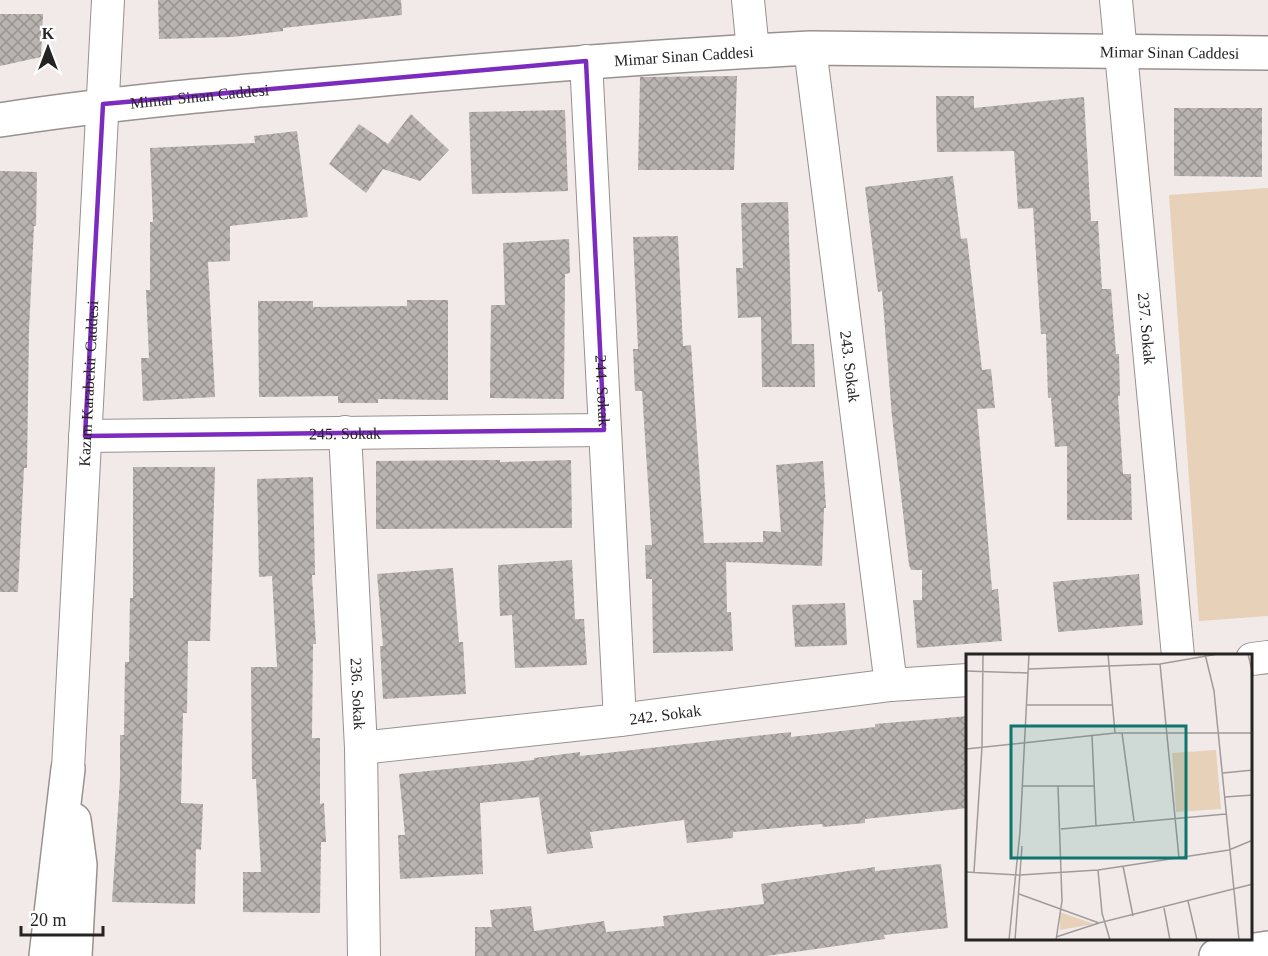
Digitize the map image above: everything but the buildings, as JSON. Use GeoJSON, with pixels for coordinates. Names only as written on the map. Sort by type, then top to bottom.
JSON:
{"type":"FeatureCollection","features":[{"type":"Feature","properties":{"kind":"main road","name":"Mimar Sinan Caddesi"},"geometry":{"type":"LineString","coordinates":[[0,120],[103,104],[586,61],[753,51],[810,48],[1268,53]]}},
{"type":"Feature","properties":{"kind":"main road","name":"Kazım Karabekir Caddesi"},"geometry":{"type":"LineString","coordinates":[[46,956],[68,769]]}},
{"type":"Feature","properties":{"kind":"main road","name":"Kazım Karabekir Caddesi"},"geometry":{"type":"LineString","coordinates":[[68,769],[80,865],[75,956]]}},
{"type":"Feature","properties":{"kind":"main road"},"geometry":{"type":"LineString","coordinates":[[1218,956],[1268,948]]}},
{"type":"Feature","properties":{"kind":"street","name":"Kazım Karabekir Caddesi"},"geometry":{"type":"LineString","coordinates":[[68,769],[108,0]]}},
{"type":"Feature","properties":{"kind":"street"},"geometry":{"type":"LineString","coordinates":[[748,0],[753,51]]}},
{"type":"Feature","properties":{"kind":"street","name":"237. Sokak"},"geometry":{"type":"LineString","coordinates":[[1116,0],[1178,654]]}},
{"type":"Feature","properties":{"kind":"street","name":"243. Sokak"},"geometry":{"type":"LineString","coordinates":[[810,48],[891,686]]}},
{"type":"Feature","properties":{"kind":"street","name":"244. Sokak"},"geometry":{"type":"LineString","coordinates":[[586,61],[620,720]]}},
{"type":"Feature","properties":{"kind":"street","name":"245. Sokak"},"geometry":{"type":"LineString","coordinates":[[85,436],[604,430]]}},
{"type":"Feature","properties":{"kind":"street","name":"236. Sokak"},"geometry":{"type":"LineString","coordinates":[[345,432],[361,748],[364,956]]}},
{"type":"Feature","properties":{"kind":"street"},"geometry":{"type":"LineString","coordinates":[[1253,659],[1268,657]]}},
{"type":"Feature","properties":{"kind":"street","name":"242. Sokak"},"geometry":{"type":"LineString","coordinates":[[361,748],[620,720],[891,686],[966,680]]}},
{"type":"Feature","properties":{"kind":"street"},"geometry":{"type":"LineString","coordinates":[[1217,941],[1218,956]]}},
{"type":"Feature","properties":{"kind":"highlighted area"},"geometry":{"type":"Polygon","coordinates":[[[586,61],[604,430],[85,436],[103,104],[586,61]]]}},
{"type":"Feature","properties":{"kind":"shaded area"},"geometry":{"type":"Polygon","coordinates":[[[1268,188],[1268,616],[1199,621],[1169,195],[1268,188]]]}}]}
